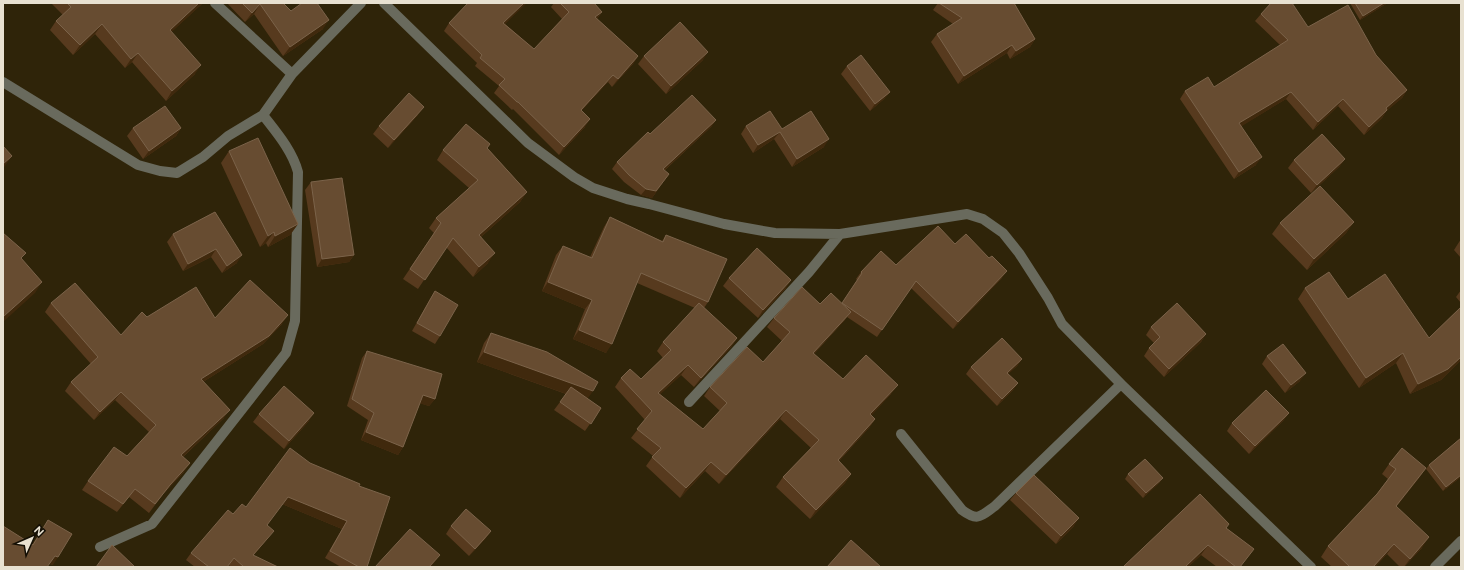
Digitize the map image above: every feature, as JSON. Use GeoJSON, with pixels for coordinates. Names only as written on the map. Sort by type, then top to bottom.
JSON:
{"type":"FeatureCollection","features":[{"type":"Feature","properties":{"kind":"street"},"geometry":{"type":"LineString","coordinates":[[215,3],[292,74]]}},
{"type":"Feature","properties":{"kind":"street"},"geometry":{"type":"LineString","coordinates":[[3,82],[138,164],[160,172],[177,173],[203,157],[228,136],[263,114],[292,74],[360,3]]}},
{"type":"Feature","properties":{"kind":"street"},"geometry":{"type":"LineString","coordinates":[[384,3],[528,143],[574,177],[594,188],[627,199],[724,224],[775,233],[840,234],[967,214],[983,219],[1003,233],[1019,253],[1048,298],[1062,324],[1121,384],[1311,567]]}},
{"type":"Feature","properties":{"kind":"street"},"geometry":{"type":"LineString","coordinates":[[100,547],[152,524],[286,353],[295,321],[298,172],[290,152],[263,114]]}},
{"type":"Feature","properties":{"kind":"street"},"geometry":{"type":"LineString","coordinates":[[689,402],[809,272],[840,234]]}},
{"type":"Feature","properties":{"kind":"street"},"geometry":{"type":"LineString","coordinates":[[901,434],[962,510],[971,517],[980,516],[995,506],[1121,384]]}},
{"type":"Feature","properties":{"kind":"street"},"geometry":{"type":"LineString","coordinates":[[1436,567],[1461,541]]}},
{"type":"Feature","properties":{"kind":"building"},"geometry":{"type":"Polygon","coordinates":[[[67,3],[199,3],[170,30],[201,65],[172,91],[138,53],[131,59],[102,24],[80,45],[56,21],[71,7],[67,3]]]}},
{"type":"Feature","properties":{"kind":"building"},"geometry":{"type":"Polygon","coordinates":[[[242,3],[283,3],[291,11],[302,3],[317,3],[329,20],[290,47],[260,4],[252,13],[242,3]]]}},
{"type":"Feature","properties":{"kind":"building"},"geometry":{"type":"Polygon","coordinates":[[[468,3],[524,3],[503,23],[534,49],[569,12],[560,3],[594,3],[602,12],[595,17],[638,56],[618,79],[613,75],[581,110],[590,119],[564,147],[499,85],[505,79],[480,58],[482,55],[449,23],[468,3]]]}},
{"type":"Feature","properties":{"kind":"building"},"geometry":{"type":"Polygon","coordinates":[[[939,3],[1014,3],[1035,39],[1016,51],[1012,45],[964,76],[937,34],[962,18],[939,3]]]}},
{"type":"Feature","properties":{"kind":"building"},"geometry":{"type":"Polygon","coordinates":[[[1271,3],[1292,3],[1308,27],[1348,5],[1376,55],[1407,90],[1386,108],[1387,110],[1369,127],[1343,99],[1318,122],[1291,92],[1239,123],[1262,157],[1239,172],[1185,91],[1208,77],[1214,87],[1288,40],[1261,14],[1271,3]]]}},
{"type":"Feature","properties":{"kind":"building"},"geometry":{"type":"Polygon","coordinates":[[[1355,3],[1384,3],[1363,16],[1355,3]]]}},
{"type":"Feature","properties":{"kind":"building"},"geometry":{"type":"Polygon","coordinates":[[[680,22],[708,52],[671,86],[644,56],[680,22]]]}},
{"type":"Feature","properties":{"kind":"building"},"geometry":{"type":"Polygon","coordinates":[[[861,55],[890,92],[875,104],[847,66],[861,55]]]}},
{"type":"Feature","properties":{"kind":"building"},"geometry":{"type":"Polygon","coordinates":[[[409,93],[424,107],[394,140],[379,126],[409,93]]]}},
{"type":"Feature","properties":{"kind":"building"},"geometry":{"type":"Polygon","coordinates":[[[692,95],[716,120],[663,169],[669,174],[656,191],[646,189],[629,175],[617,162],[648,132],[650,134],[692,95]]]}},
{"type":"Feature","properties":{"kind":"building"},"geometry":{"type":"Polygon","coordinates":[[[165,106],[181,128],[149,151],[133,128],[165,106]]]}},
{"type":"Feature","properties":{"kind":"building"},"geometry":{"type":"Polygon","coordinates":[[[770,111],[782,129],[811,111],[829,139],[797,159],[780,132],[758,145],[746,126],[770,111]]]}},
{"type":"Feature","properties":{"kind":"building"},"geometry":{"type":"Polygon","coordinates":[[[466,124],[490,144],[487,148],[527,192],[479,235],[495,253],[479,267],[453,238],[425,280],[410,269],[441,223],[436,218],[478,180],[443,150],[466,124]]]}},
{"type":"Feature","properties":{"kind":"building"},"geometry":{"type":"Polygon","coordinates":[[[1322,134],[1345,159],[1317,185],[1294,160],[1322,134]]]}},
{"type":"Feature","properties":{"kind":"building"},"geometry":{"type":"Polygon","coordinates":[[[258,138],[298,224],[275,236],[274,232],[268,236],[229,151],[258,138]]]}},
{"type":"Feature","properties":{"kind":"building"},"geometry":{"type":"Polygon","coordinates":[[[3,146],[12,156],[3,164],[3,146]]]}},
{"type":"Feature","properties":{"kind":"building"},"geometry":{"type":"Polygon","coordinates":[[[342,178],[354,255],[322,259],[311,182],[342,178]]]}},
{"type":"Feature","properties":{"kind":"building"},"geometry":{"type":"Polygon","coordinates":[[[1320,186],[1354,222],[1314,259],[1280,223],[1320,186]]]}},
{"type":"Feature","properties":{"kind":"building"},"geometry":{"type":"Polygon","coordinates":[[[215,212],[242,255],[227,266],[216,249],[188,264],[173,234],[215,212]]]}},
{"type":"Feature","properties":{"kind":"building"},"geometry":{"type":"Polygon","coordinates":[[[610,217],[663,242],[666,235],[727,259],[708,302],[641,273],[612,344],[579,330],[592,300],[548,282],[563,246],[592,258],[610,217]]]}},
{"type":"Feature","properties":{"kind":"building"},"geometry":{"type":"Polygon","coordinates":[[[938,226],[955,244],[966,234],[989,258],[992,256],[1007,271],[958,322],[916,281],[882,330],[842,303],[862,273],[861,272],[881,251],[896,265],[938,226]]]}},
{"type":"Feature","properties":{"kind":"building"},"geometry":{"type":"Polygon","coordinates":[[[3,233],[26,253],[21,258],[42,282],[4,316],[3,316],[3,233]]]}},
{"type":"Feature","properties":{"kind":"building"},"geometry":{"type":"Polygon","coordinates":[[[757,248],[791,280],[763,310],[729,278],[757,248]]]}},
{"type":"Feature","properties":{"kind":"building"},"geometry":{"type":"Polygon","coordinates":[[[1329,272],[1348,299],[1385,274],[1429,338],[1461,307],[1461,357],[1448,369],[1418,384],[1403,353],[1366,378],[1305,288],[1329,272]]]}},
{"type":"Feature","properties":{"kind":"building"},"geometry":{"type":"Polygon","coordinates":[[[250,280],[288,315],[269,336],[201,379],[230,410],[181,455],[190,463],[155,504],[135,489],[123,504],[88,481],[114,447],[127,456],[156,425],[121,392],[100,412],[71,382],[98,357],[51,303],[75,283],[121,335],[142,312],[147,317],[196,287],[215,318],[250,280]]]}},
{"type":"Feature","properties":{"kind":"building"},"geometry":{"type":"Polygon","coordinates":[[[802,287],[820,304],[831,293],[851,312],[813,353],[843,379],[866,355],[898,385],[870,414],[875,419],[838,460],[851,474],[816,510],[783,477],[819,440],[786,410],[726,475],[711,462],[686,488],[652,457],[661,448],[637,429],[652,411],[621,378],[630,369],[641,379],[671,350],[663,342],[699,303],[737,338],[701,378],[688,365],[658,393],[703,429],[727,403],[710,387],[747,347],[763,362],[790,332],[774,318],[802,287]]]}},
{"type":"Feature","properties":{"kind":"building"},"geometry":{"type":"Polygon","coordinates":[[[435,291],[458,305],[440,336],[417,323],[435,291]]]}},
{"type":"Feature","properties":{"kind":"building"},"geometry":{"type":"Polygon","coordinates":[[[1177,303],[1206,334],[1169,369],[1149,348],[1160,337],[1151,327],[1177,303]]]}},
{"type":"Feature","properties":{"kind":"building"},"geometry":{"type":"Polygon","coordinates":[[[491,333],[547,352],[598,382],[593,391],[484,352],[491,333]]]}},
{"type":"Feature","properties":{"kind":"building"},"geometry":{"type":"Polygon","coordinates":[[[1002,338],[1022,359],[1007,373],[1018,383],[1002,399],[971,367],[1002,338]]]}},
{"type":"Feature","properties":{"kind":"building"},"geometry":{"type":"Polygon","coordinates":[[[1283,344],[1306,373],[1291,385],[1267,356],[1283,344]]]}},
{"type":"Feature","properties":{"kind":"building"},"geometry":{"type":"Polygon","coordinates":[[[367,351],[442,374],[435,399],[423,395],[403,447],[366,432],[374,413],[352,399],[367,351]]]}},
{"type":"Feature","properties":{"kind":"building"},"geometry":{"type":"Polygon","coordinates":[[[284,386],[314,413],[289,441],[259,414],[284,386]]]}},
{"type":"Feature","properties":{"kind":"building"},"geometry":{"type":"Polygon","coordinates":[[[571,387],[601,408],[591,424],[560,402],[571,387]]]}},
{"type":"Feature","properties":{"kind":"building"},"geometry":{"type":"Polygon","coordinates":[[[1266,390],[1289,413],[1255,446],[1232,423],[1266,390]]]}},
{"type":"Feature","properties":{"kind":"building"},"geometry":{"type":"Polygon","coordinates":[[[1461,438],[1461,475],[1446,487],[1429,465],[1461,438]]]}},
{"type":"Feature","properties":{"kind":"building"},"geometry":{"type":"Polygon","coordinates":[[[290,448],[310,463],[360,484],[359,486],[390,497],[367,567],[359,567],[330,551],[347,521],[288,497],[267,525],[274,531],[253,555],[278,567],[244,567],[234,558],[227,567],[209,567],[191,553],[228,510],[233,514],[242,504],[246,507],[290,448]]]}},
{"type":"Feature","properties":{"kind":"building"},"geometry":{"type":"Polygon","coordinates":[[[1402,448],[1426,468],[1396,506],[1429,537],[1410,559],[1394,544],[1373,567],[1350,567],[1328,546],[1377,494],[1396,469],[1389,464],[1402,448]]]}},
{"type":"Feature","properties":{"kind":"building"},"geometry":{"type":"Polygon","coordinates":[[[1145,459],[1163,478],[1146,493],[1128,474],[1145,459]]]}},
{"type":"Feature","properties":{"kind":"building"},"geometry":{"type":"Polygon","coordinates":[[[1034,475],[1079,518],[1061,536],[1016,493],[1034,475]]]}},
{"type":"Feature","properties":{"kind":"building"},"geometry":{"type":"Polygon","coordinates":[[[1200,494],[1229,524],[1226,528],[1254,549],[1240,567],[1236,567],[1208,545],[1185,567],[1124,567],[1124,566],[1200,494]]]}},
{"type":"Feature","properties":{"kind":"building"},"geometry":{"type":"Polygon","coordinates":[[[466,509],[491,531],[475,549],[451,526],[466,509]]]}},
{"type":"Feature","properties":{"kind":"building"},"geometry":{"type":"Polygon","coordinates":[[[48,520],[72,534],[58,557],[55,556],[47,567],[3,567],[3,526],[33,545],[48,520]]]}},
{"type":"Feature","properties":{"kind":"building"},"geometry":{"type":"Polygon","coordinates":[[[410,529],[440,555],[429,567],[375,567],[410,529]]]}},
{"type":"Feature","properties":{"kind":"building"},"geometry":{"type":"Polygon","coordinates":[[[851,540],[881,567],[827,567],[851,540]]]}},
{"type":"Feature","properties":{"kind":"building"},"geometry":{"type":"Polygon","coordinates":[[[112,545],[135,567],[96,567],[112,545]]]}}]}
